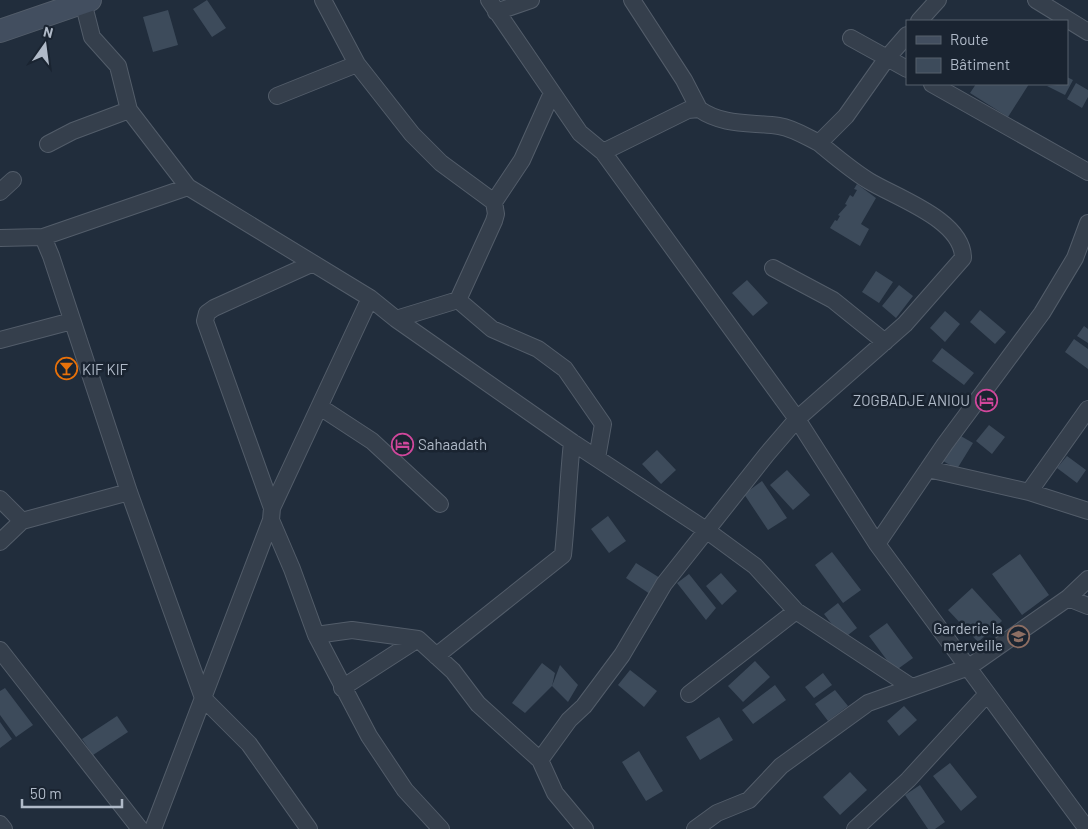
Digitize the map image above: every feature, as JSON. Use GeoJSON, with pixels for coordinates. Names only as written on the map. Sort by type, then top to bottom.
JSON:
{"type":"FeatureCollection","features":[{"type":"Feature","properties":{"kind":"main road"},"geometry":{"type":"LineString","coordinates":[[0,31],[86,1]]}},
{"type":"Feature","properties":{"kind":"street"},"geometry":{"type":"LineString","coordinates":[[322,0],[357,64],[412,134],[442,163],[494,202]]}},
{"type":"Feature","properties":{"kind":"street"},"geometry":{"type":"LineString","coordinates":[[531,0],[493,6],[580,133],[603,152],[797,419],[877,544],[1087,829]]}},
{"type":"Feature","properties":{"kind":"street"},"geometry":{"type":"LineString","coordinates":[[540,760],[569,720],[584,706],[622,655],[664,584],[797,419],[905,324],[963,258],[963,248],[950,229],[931,213],[867,180],[819,143],[781,126],[741,124],[708,116],[699,109],[684,80],[632,0]]}},
{"type":"Feature","properties":{"kind":"street"},"geometry":{"type":"LineString","coordinates":[[920,20],[938,0]]}},
{"type":"Feature","properties":{"kind":"street"},"geometry":{"type":"LineString","coordinates":[[1036,0],[1088,32]]}},
{"type":"Feature","properties":{"kind":"street"},"geometry":{"type":"LineString","coordinates":[[86,1],[92,37],[118,66],[129,110],[188,187],[311,264],[370,298],[396,319],[572,442],[706,530],[755,566],[796,611],[910,686]]}},
{"type":"Feature","properties":{"kind":"street"},"geometry":{"type":"LineString","coordinates":[[819,143],[846,116],[887,58],[906,37]]}},
{"type":"Feature","properties":{"kind":"street"},"geometry":{"type":"LineString","coordinates":[[851,38],[906,68]]}},
{"type":"Feature","properties":{"kind":"street"},"geometry":{"type":"LineString","coordinates":[[277,96],[357,64]]}},
{"type":"Feature","properties":{"kind":"street"},"geometry":{"type":"LineString","coordinates":[[934,85],[1088,172]]}},
{"type":"Feature","properties":{"kind":"street"},"geometry":{"type":"LineString","coordinates":[[396,319],[458,300],[494,220],[496,214],[494,202],[522,160],[552,92]]}},
{"type":"Feature","properties":{"kind":"street"},"geometry":{"type":"LineString","coordinates":[[603,152],[688,110],[699,109]]}},
{"type":"Feature","properties":{"kind":"street"},"geometry":{"type":"LineString","coordinates":[[48,144],[72,131],[129,110]]}},
{"type":"Feature","properties":{"kind":"street"},"geometry":{"type":"LineString","coordinates":[[0,192],[13,180]]}},
{"type":"Feature","properties":{"kind":"street"},"geometry":{"type":"LineString","coordinates":[[0,238],[43,237],[188,187]]}},
{"type":"Feature","properties":{"kind":"street"},"geometry":{"type":"LineString","coordinates":[[877,544],[928,469],[1042,313],[1075,258],[1088,223]]}},
{"type":"Feature","properties":{"kind":"street"},"geometry":{"type":"LineString","coordinates":[[43,237],[51,256],[129,492],[203,698],[249,744],[309,829]]}},
{"type":"Feature","properties":{"kind":"street"},"geometry":{"type":"LineString","coordinates":[[311,264],[214,308],[206,313],[205,321],[271,514],[316,635],[342,688],[369,736],[405,790],[441,829]]}},
{"type":"Feature","properties":{"kind":"street"},"geometry":{"type":"LineString","coordinates":[[773,268],[833,300],[885,342]]}},
{"type":"Feature","properties":{"kind":"street"},"geometry":{"type":"LineString","coordinates":[[153,829],[271,514],[370,298]]}},
{"type":"Feature","properties":{"kind":"street"},"geometry":{"type":"LineString","coordinates":[[458,300],[492,329],[538,349],[565,369],[603,424],[597,458]]}},
{"type":"Feature","properties":{"kind":"street"},"geometry":{"type":"LineString","coordinates":[[0,340],[72,321]]}},
{"type":"Feature","properties":{"kind":"street"},"geometry":{"type":"LineString","coordinates":[[320,407],[372,441],[440,504]]}},
{"type":"Feature","properties":{"kind":"street"},"geometry":{"type":"LineString","coordinates":[[1029,492],[1088,410]]}},
{"type":"Feature","properties":{"kind":"street"},"geometry":{"type":"LineString","coordinates":[[436,656],[563,556],[569,509],[568,481],[572,442]]}},
{"type":"Feature","properties":{"kind":"street"},"geometry":{"type":"LineString","coordinates":[[928,469],[1029,492],[1088,511]]}},
{"type":"Feature","properties":{"kind":"street"},"geometry":{"type":"LineString","coordinates":[[0,542],[22,521],[129,492]]}},
{"type":"Feature","properties":{"kind":"street"},"geometry":{"type":"LineString","coordinates":[[0,499],[22,521]]}},
{"type":"Feature","properties":{"kind":"street"},"geometry":{"type":"LineString","coordinates":[[696,829],[717,813],[749,800],[781,766],[868,703],[910,686],[969,667],[1068,598],[1088,580]]}},
{"type":"Feature","properties":{"kind":"street"},"geometry":{"type":"LineString","coordinates":[[1068,598],[1088,606]]}},
{"type":"Feature","properties":{"kind":"street"},"geometry":{"type":"LineString","coordinates":[[689,694],[796,611]]}},
{"type":"Feature","properties":{"kind":"street"},"geometry":{"type":"LineString","coordinates":[[316,635],[352,630],[418,639],[453,671],[478,704],[540,760],[556,793],[585,829]]}},
{"type":"Feature","properties":{"kind":"street"},"geometry":{"type":"LineString","coordinates":[[342,688],[418,639]]}},
{"type":"Feature","properties":{"kind":"street"},"geometry":{"type":"LineString","coordinates":[[3,659],[140,829]]}},
{"type":"Feature","properties":{"kind":"street"},"geometry":{"type":"LineString","coordinates":[[854,829],[908,780],[987,694]]}},
{"type":"Feature","properties":{"kind":"street"},"geometry":{"type":"LineString","coordinates":[[0,824],[4,829]]}},
{"type":"Feature","properties":{"kind":"building"},"geometry":{"type":"Polygon","coordinates":[[[207,0],[226,28],[212,37],[193,9],[207,0]]]}},
{"type":"Feature","properties":{"kind":"building"},"geometry":{"type":"Polygon","coordinates":[[[168,10],[178,45],[153,52],[143,17],[168,10]]]}},
{"type":"Feature","properties":{"kind":"building"},"geometry":{"type":"Polygon","coordinates":[[[1068,78],[1073,80],[1065,95],[1047,86],[1068,85],[1068,78]]]}},
{"type":"Feature","properties":{"kind":"building"},"geometry":{"type":"Polygon","coordinates":[[[1076,83],[1088,90],[1088,97],[1082,108],[1067,99],[1076,83]]]}},
{"type":"Feature","properties":{"kind":"building"},"geometry":{"type":"Polygon","coordinates":[[[975,85],[1028,85],[1008,117],[970,93],[975,85]]]}},
{"type":"Feature","properties":{"kind":"building"},"geometry":{"type":"Polygon","coordinates":[[[857,184],[876,198],[861,224],[869,229],[860,246],[830,228],[847,205],[845,204],[850,195],[853,197],[857,190],[854,189],[857,184]]]}},
{"type":"Feature","properties":{"kind":"building"},"geometry":{"type":"Polygon","coordinates":[[[876,271],[893,282],[879,303],[862,292],[876,271]]]}},
{"type":"Feature","properties":{"kind":"building"},"geometry":{"type":"Polygon","coordinates":[[[747,280],[768,303],[753,316],[732,293],[747,280]]]}},
{"type":"Feature","properties":{"kind":"building"},"geometry":{"type":"Polygon","coordinates":[[[899,285],[913,296],[896,318],[882,306],[899,285]]]}},
{"type":"Feature","properties":{"kind":"building"},"geometry":{"type":"Polygon","coordinates":[[[980,310],[1006,332],[995,344],[970,322],[980,310]]]}},
{"type":"Feature","properties":{"kind":"building"},"geometry":{"type":"Polygon","coordinates":[[[945,311],[960,324],[945,342],[930,328],[945,311]]]}},
{"type":"Feature","properties":{"kind":"building"},"geometry":{"type":"Polygon","coordinates":[[[1084,326],[1088,329],[1088,343],[1077,336],[1084,326]]]}},
{"type":"Feature","properties":{"kind":"building"},"geometry":{"type":"Polygon","coordinates":[[[1074,339],[1088,349],[1088,369],[1065,352],[1074,339]]]}},
{"type":"Feature","properties":{"kind":"building"},"geometry":{"type":"Polygon","coordinates":[[[942,348],[974,373],[964,385],[932,361],[942,348]]]}},
{"type":"Feature","properties":{"kind":"building"},"geometry":{"type":"Polygon","coordinates":[[[989,425],[1005,437],[992,454],[976,441],[989,425]]]}},
{"type":"Feature","properties":{"kind":"building"},"geometry":{"type":"Polygon","coordinates":[[[959,435],[973,443],[957,469],[943,461],[959,435]]]}},
{"type":"Feature","properties":{"kind":"building"},"geometry":{"type":"Polygon","coordinates":[[[657,450],[676,470],[661,484],[642,464],[657,450]]]}},
{"type":"Feature","properties":{"kind":"building"},"geometry":{"type":"Polygon","coordinates":[[[1067,456],[1086,470],[1077,483],[1057,468],[1067,456]]]}},
{"type":"Feature","properties":{"kind":"building"},"geometry":{"type":"Polygon","coordinates":[[[787,470],[810,495],[793,510],[770,485],[787,470]]]}},
{"type":"Feature","properties":{"kind":"building"},"geometry":{"type":"Polygon","coordinates":[[[762,481],[787,518],[768,530],[744,494],[762,481]]]}},
{"type":"Feature","properties":{"kind":"building"},"geometry":{"type":"Polygon","coordinates":[[[608,516],[626,541],[609,553],[591,529],[608,516]]]}},
{"type":"Feature","properties":{"kind":"building"},"geometry":{"type":"Polygon","coordinates":[[[832,552],[861,590],[843,603],[815,565],[832,552]]]}},
{"type":"Feature","properties":{"kind":"building"},"geometry":{"type":"Polygon","coordinates":[[[1020,554],[1049,595],[1022,615],[992,574],[1020,554]]]}},
{"type":"Feature","properties":{"kind":"building"},"geometry":{"type":"Polygon","coordinates":[[[636,563],[660,578],[650,594],[626,578],[636,563]]]}},
{"type":"Feature","properties":{"kind":"building"},"geometry":{"type":"Polygon","coordinates":[[[721,573],[737,591],[722,605],[706,586],[721,573]]]}},
{"type":"Feature","properties":{"kind":"building"},"geometry":{"type":"Polygon","coordinates":[[[689,574],[716,608],[706,620],[677,583],[689,574]]]}},
{"type":"Feature","properties":{"kind":"building"},"geometry":{"type":"Polygon","coordinates":[[[972,588],[1002,621],[978,642],[948,610],[972,588]]]}},
{"type":"Feature","properties":{"kind":"building"},"geometry":{"type":"Polygon","coordinates":[[[838,603],[857,628],[843,639],[824,614],[838,603]]]}},
{"type":"Feature","properties":{"kind":"building"},"geometry":{"type":"Polygon","coordinates":[[[887,623],[913,658],[895,671],[869,636],[887,623]]]}},
{"type":"Feature","properties":{"kind":"building"},"geometry":{"type":"Polygon","coordinates":[[[755,661],[770,677],[743,702],[728,686],[755,661]]]}},
{"type":"Feature","properties":{"kind":"building"},"geometry":{"type":"Polygon","coordinates":[[[542,663],[555,673],[552,686],[525,713],[512,703],[542,663]]]}},
{"type":"Feature","properties":{"kind":"building"},"geometry":{"type":"Polygon","coordinates":[[[560,665],[578,685],[568,702],[552,686],[560,665]]]}},
{"type":"Feature","properties":{"kind":"building"},"geometry":{"type":"Polygon","coordinates":[[[630,670],[657,691],[644,707],[618,685],[630,670]]]}},
{"type":"Feature","properties":{"kind":"building"},"geometry":{"type":"Polygon","coordinates":[[[823,673],[832,685],[814,698],[805,687],[823,673]]]}},
{"type":"Feature","properties":{"kind":"building"},"geometry":{"type":"Polygon","coordinates":[[[775,685],[786,700],[753,724],[742,710],[775,685]]]}},
{"type":"Feature","properties":{"kind":"building"},"geometry":{"type":"Polygon","coordinates":[[[5,688],[33,725],[16,737],[0,715],[0,691],[5,688]]]}},
{"type":"Feature","properties":{"kind":"building"},"geometry":{"type":"Polygon","coordinates":[[[835,690],[848,706],[828,721],[815,704],[835,690]]]}},
{"type":"Feature","properties":{"kind":"building"},"geometry":{"type":"Polygon","coordinates":[[[904,706],[917,720],[899,736],[887,721],[904,706]]]}},
{"type":"Feature","properties":{"kind":"building"},"geometry":{"type":"Polygon","coordinates":[[[117,716],[128,732],[93,755],[82,739],[117,716]]]}},
{"type":"Feature","properties":{"kind":"building"},"geometry":{"type":"Polygon","coordinates":[[[719,717],[733,740],[700,760],[686,737],[719,717]]]}},
{"type":"Feature","properties":{"kind":"building"},"geometry":{"type":"Polygon","coordinates":[[[0,722],[12,739],[0,748],[0,722]]]}},
{"type":"Feature","properties":{"kind":"building"},"geometry":{"type":"Polygon","coordinates":[[[639,751],[663,791],[646,801],[622,762],[639,751]]]}},
{"type":"Feature","properties":{"kind":"building"},"geometry":{"type":"Polygon","coordinates":[[[950,763],[977,797],[961,811],[933,776],[950,763]]]}},
{"type":"Feature","properties":{"kind":"building"},"geometry":{"type":"Polygon","coordinates":[[[850,772],[867,790],[840,815],[823,797],[850,772]]]}},
{"type":"Feature","properties":{"kind":"building"},"geometry":{"type":"Polygon","coordinates":[[[920,785],[945,822],[935,829],[928,829],[905,795],[920,785]]]}},
{"type":"Feature","properties":{"kind":"place","name":"KIF KIF"},"geometry":{"type":"Point","coordinates":[66,369]}},
{"type":"Feature","properties":{"kind":"place","name":"ZOGBADJE ANIOU"},"geometry":{"type":"Point","coordinates":[986,400]}},
{"type":"Feature","properties":{"kind":"place","name":"Sahaadath"},"geometry":{"type":"Point","coordinates":[402,444]}},
{"type":"Feature","properties":{"kind":"place","name":"Garderie la merveille"},"geometry":{"type":"Point","coordinates":[1019,637]}}]}
